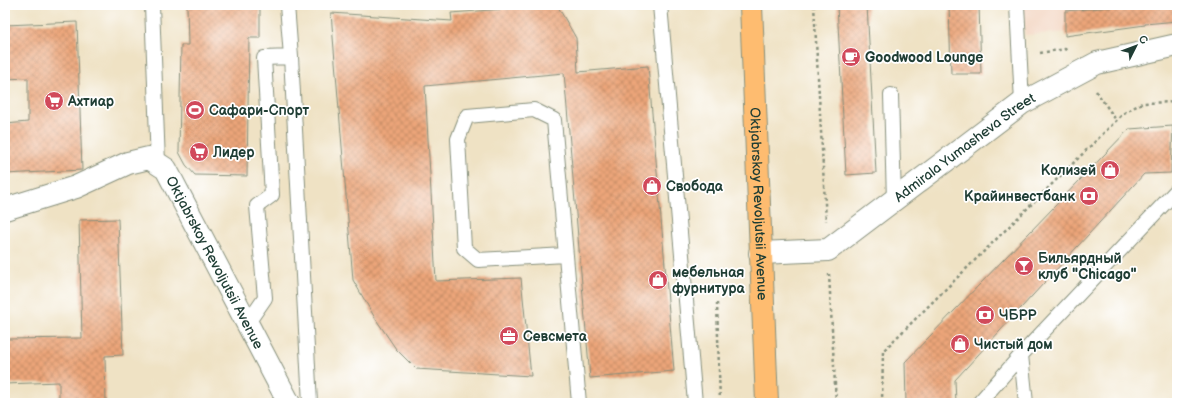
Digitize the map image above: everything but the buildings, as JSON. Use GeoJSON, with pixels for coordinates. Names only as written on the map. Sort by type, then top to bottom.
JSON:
{"type":"FeatureCollection","features":[{"type":"Feature","properties":{"kind":"main road","name":"Oktjabrskoy Revoljutsii Avenue"},"geometry":{"type":"LineString","coordinates":[[750,5],[767,403]]}},
{"type":"Feature","properties":{"kind":"street","name":"Admirala Yumasheva Street"},"geometry":{"type":"LineString","coordinates":[[828,250],[1022,103],[1097,63],[1177,45]]}},
{"type":"Feature","properties":{"kind":"street","name":"Oktjabrskoy Revoljutsii Avenue"},"geometry":{"type":"LineString","coordinates":[[5,208],[76,187],[128,163],[149,158],[166,169],[289,403]]}},
{"type":"Feature","properties":{"kind":"street"},"geometry":{"type":"LineString","coordinates":[[760,253],[828,250]]}},
{"type":"Feature","properties":{"kind":"lane"},"geometry":{"type":"LineString","coordinates":[[152,5],[158,164]]}},
{"type":"Feature","properties":{"kind":"lane"},"geometry":{"type":"LineString","coordinates":[[287,5],[310,403]]}},
{"type":"Feature","properties":{"kind":"lane"},"geometry":{"type":"LineString","coordinates":[[660,5],[696,403]]}},
{"type":"Feature","properties":{"kind":"lane"},"geometry":{"type":"LineString","coordinates":[[1017,5],[1022,103]]}},
{"type":"Feature","properties":{"kind":"lane"},"geometry":{"type":"LineString","coordinates":[[247,324],[265,298],[257,206],[272,195],[264,58],[291,56]]}},
{"type":"Feature","properties":{"kind":"lane"},"geometry":{"type":"LineString","coordinates":[[891,95],[894,200]]}},
{"type":"Feature","properties":{"kind":"lane"},"geometry":{"type":"LineString","coordinates":[[566,255],[478,260],[464,248],[458,139],[466,116],[534,110],[554,120],[566,255],[579,403]]}},
{"type":"Feature","properties":{"kind":"lane"},"geometry":{"type":"LineString","coordinates":[[979,403],[1021,355],[1177,190]]}},
{"type":"Feature","properties":{"kind":"lane"},"geometry":{"type":"LineString","coordinates":[[1021,355],[1026,403]]}},
{"type":"Feature","properties":{"kind":"path"},"geometry":{"type":"LineString","coordinates":[[814,5],[836,403]]}},
{"type":"Feature","properties":{"kind":"path"},"geometry":{"type":"LineString","coordinates":[[1020,56],[1065,49],[1083,71],[1116,120]]}},
{"type":"Feature","properties":{"kind":"path"},"geometry":{"type":"LineString","coordinates":[[882,403],[882,351],[1124,113],[1142,103],[1177,102]]}},
{"type":"Feature","properties":{"kind":"path"},"geometry":{"type":"LineString","coordinates":[[717,303],[720,403]]}},
{"type":"Feature","properties":{"kind":"shaded area"},"geometry":{"type":"Polygon","coordinates":[[[1023,5],[1177,5],[1177,25],[1025,35],[1023,5]]]}},
{"type":"Feature","properties":{"kind":"place","name":"Goodwood Lounge"},"geometry":{"type":"Point","coordinates":[851,57]}},
{"type":"Feature","properties":{"kind":"place","name":"Ахтиар"},"geometry":{"type":"Point","coordinates":[54,101]}},
{"type":"Feature","properties":{"kind":"place","name":"Сафари-Спорт"},"geometry":{"type":"Point","coordinates":[195,110]}},
{"type":"Feature","properties":{"kind":"place","name":"Лидер"},"geometry":{"type":"Point","coordinates":[199,152]}},
{"type":"Feature","properties":{"kind":"place","name":"Колизей"},"geometry":{"type":"Point","coordinates":[1110,170]}},
{"type":"Feature","properties":{"kind":"place","name":"Свобода"},"geometry":{"type":"Point","coordinates":[652,186]}},
{"type":"Feature","properties":{"kind":"place","name":"Крайинвестбанк"},"geometry":{"type":"Point","coordinates":[1089,196]}},
{"type":"Feature","properties":{"kind":"place","name":"Бильярдный клуб \"Chicago\""},"geometry":{"type":"Point","coordinates":[1024,266]}},
{"type":"Feature","properties":{"kind":"place","name":"мебельная фурнитура"},"geometry":{"type":"Point","coordinates":[658,280]}},
{"type":"Feature","properties":{"kind":"place","name":"ЧБРР"},"geometry":{"type":"Point","coordinates":[985,315]}},
{"type":"Feature","properties":{"kind":"place","name":"Севсмета"},"geometry":{"type":"Point","coordinates":[509,336]}},
{"type":"Feature","properties":{"kind":"place","name":"Чистый дом"},"geometry":{"type":"Point","coordinates":[960,344]}}]}
